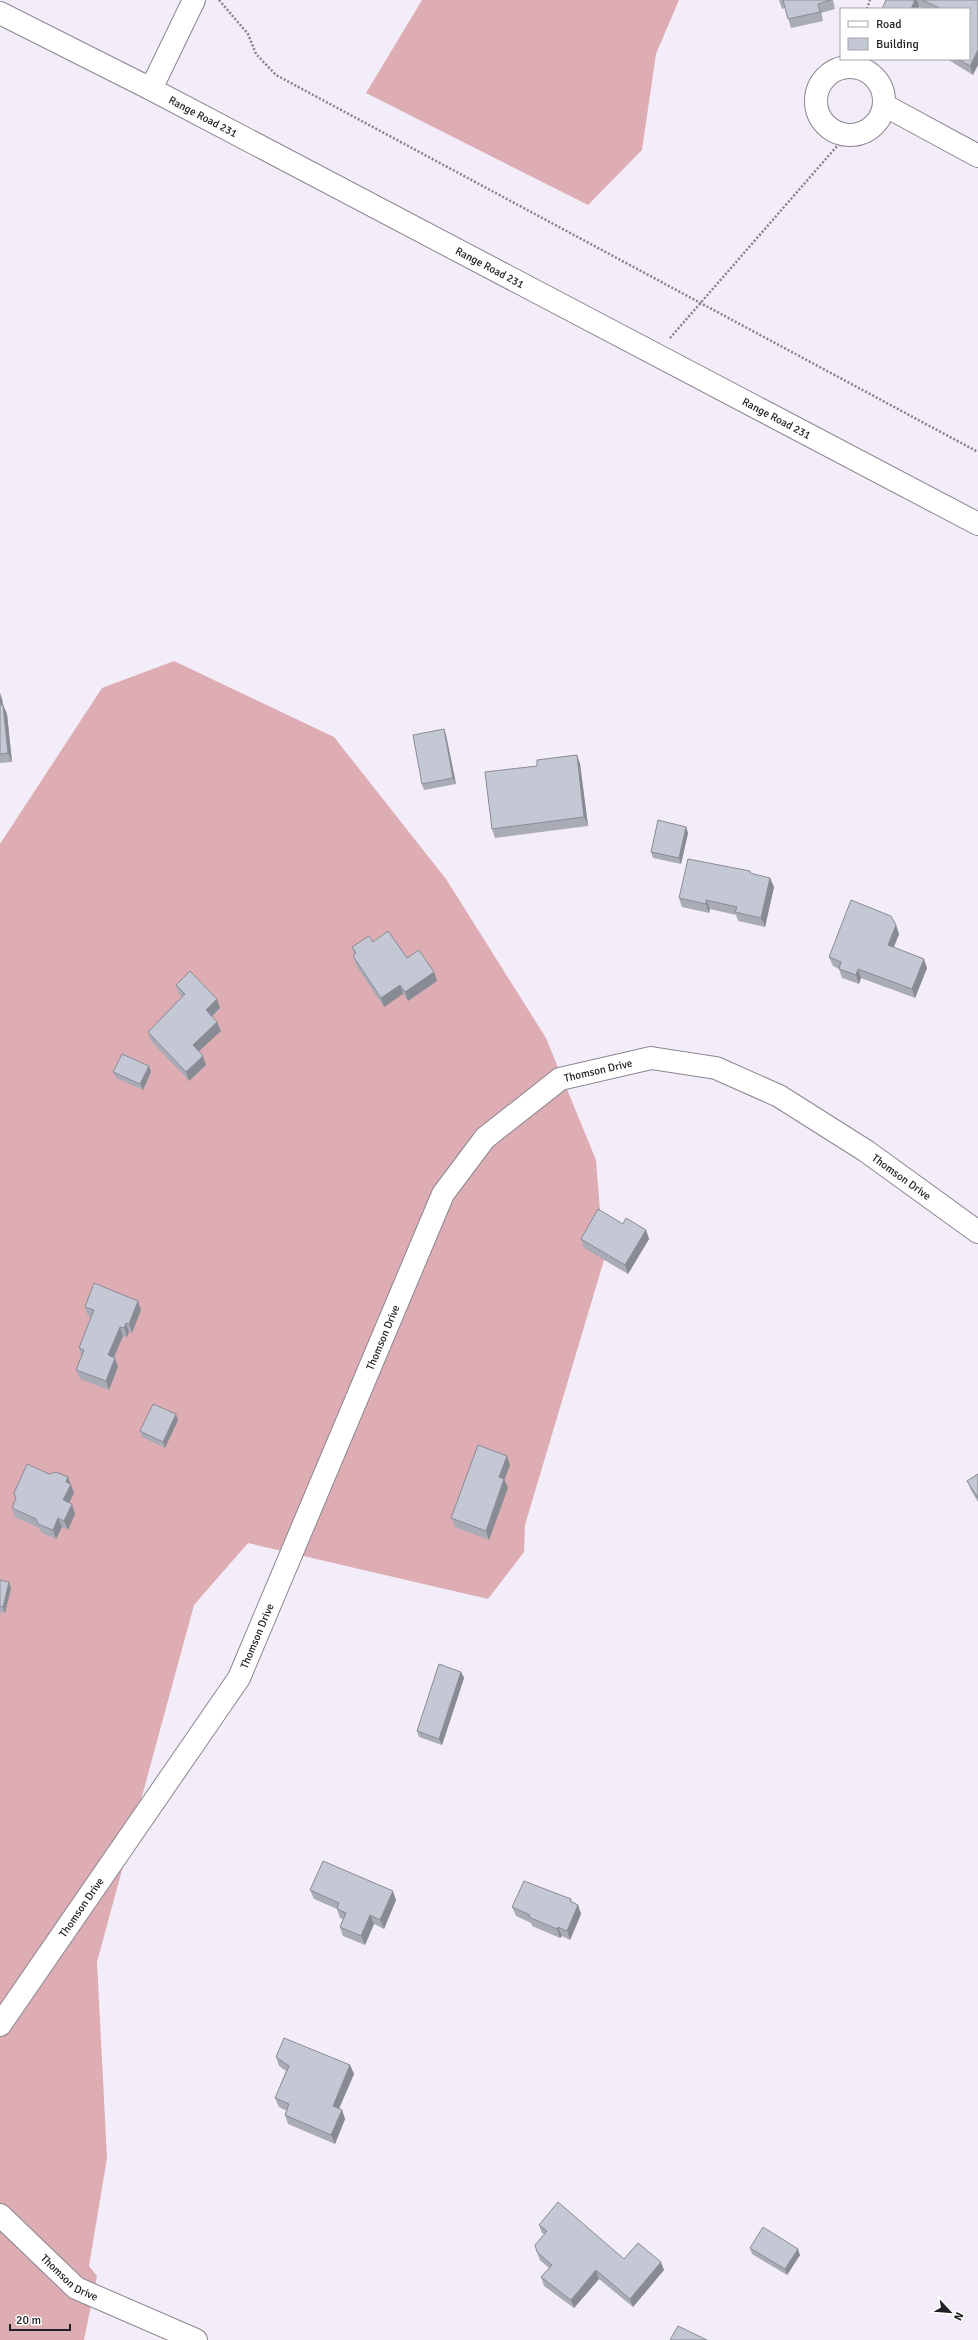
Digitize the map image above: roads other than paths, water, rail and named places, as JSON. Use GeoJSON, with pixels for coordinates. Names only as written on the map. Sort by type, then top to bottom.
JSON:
{"type":"FeatureCollection","features":[{"type":"Feature","properties":{"kind":"street"},"geometry":{"type":"LineString","coordinates":[[151,89],[194,0]]}},
{"type":"Feature","properties":{"kind":"street","name":"Range Road 231"},"geometry":{"type":"LineString","coordinates":[[0,13],[151,89],[978,524]]}},
{"type":"Feature","properties":{"kind":"street"},"geometry":{"type":"LineString","coordinates":[[850,63],[871,74],[879,83],[883,93],[884,105],[880,117],[873,126],[863,133],[851,136],[830,129],[822,122],[817,112],[815,102],[817,91],[829,73],[850,63]]}},
{"type":"Feature","properties":{"kind":"street"},"geometry":{"type":"LineString","coordinates":[[884,105],[978,156]]}},
{"type":"Feature","properties":{"kind":"street","name":"Thomson Drive"},"geometry":{"type":"LineString","coordinates":[[0,2025],[239,1678],[442,1194],[485,1138],[560,1080],[651,1058],[716,1068],[779,1096],[866,1151],[978,1232]]}},
{"type":"Feature","properties":{"kind":"street","name":"Thomson Drive"},"geometry":{"type":"LineString","coordinates":[[0,2215],[76,2288],[196,2340]]}}]}
